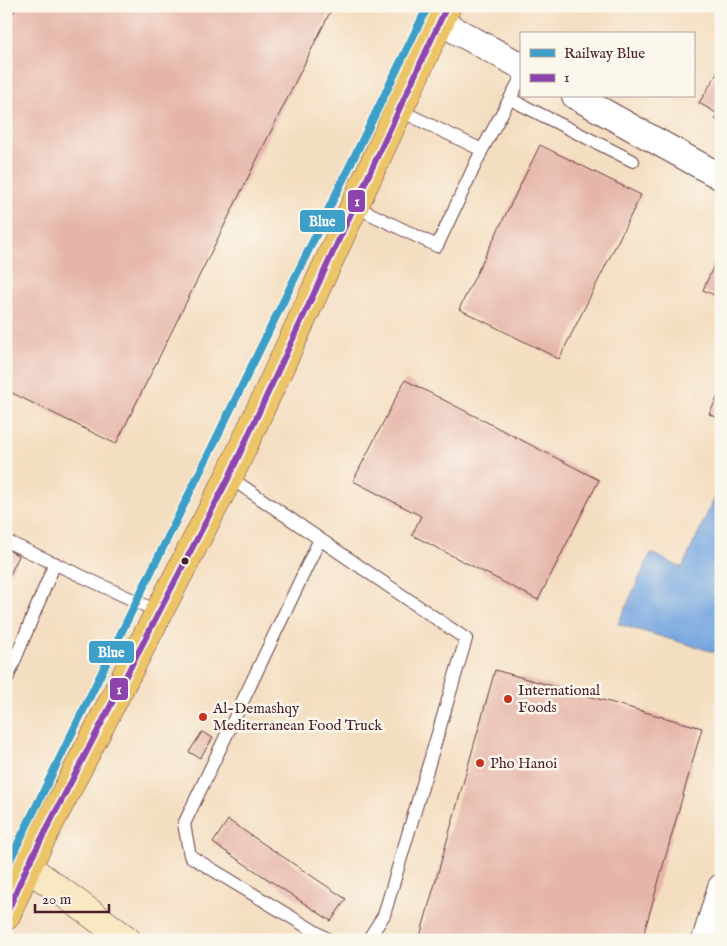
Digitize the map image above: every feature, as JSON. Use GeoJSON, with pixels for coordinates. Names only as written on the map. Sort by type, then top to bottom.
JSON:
{"type":"FeatureCollection","features":[{"type":"Feature","properties":{"kind":"main road"},"geometry":{"type":"LineString","coordinates":[[6,916],[13,859],[159,612],[229,477],[443,14]]}},
{"type":"Feature","properties":{"kind":"main road"},"geometry":{"type":"LineString","coordinates":[[13,859],[127,940]]}},
{"type":"Feature","properties":{"kind":"street"},"geometry":{"type":"LineString","coordinates":[[443,14],[520,65]]}},
{"type":"Feature","properties":{"kind":"street"},"geometry":{"type":"LineString","coordinates":[[579,98],[714,173]]}},
{"type":"Feature","properties":{"kind":"street"},"geometry":{"type":"LineString","coordinates":[[705,940],[721,887]]}},
{"type":"Feature","properties":{"kind":"lane"},"geometry":{"type":"LineString","coordinates":[[354,206],[437,246],[482,150],[520,80]]}},
{"type":"Feature","properties":{"kind":"lane"},"geometry":{"type":"LineString","coordinates":[[510,99],[633,161]]}},
{"type":"Feature","properties":{"kind":"lane"},"geometry":{"type":"LineString","coordinates":[[398,110],[482,150]]}},
{"type":"Feature","properties":{"kind":"lane"},"geometry":{"type":"LineString","coordinates":[[229,477],[466,639],[384,915],[368,940]]}},
{"type":"Feature","properties":{"kind":"lane"},"geometry":{"type":"LineString","coordinates":[[320,539],[184,824],[190,856],[329,940]]}},
{"type":"Feature","properties":{"kind":"lane"},"geometry":{"type":"LineString","coordinates":[[6,540],[159,612]]}},
{"type":"Feature","properties":{"kind":"lane"},"geometry":{"type":"LineString","coordinates":[[6,681],[55,563]]}},
{"type":"Feature","properties":{"kind":"water"},"geometry":{"type":"Polygon","coordinates":[[[716,495],[721,497],[721,654],[618,624],[651,553],[682,568],[716,495]]]}},
{"type":"Feature","properties":{"kind":"building"},"geometry":{"type":"Polygon","coordinates":[[[17,6],[333,6],[116,444],[6,390],[6,25],[17,6]]]}},
{"type":"Feature","properties":{"kind":"building"},"geometry":{"type":"Polygon","coordinates":[[[721,67],[721,122],[715,119],[718,114],[699,103],[721,67]]]}},
{"type":"Feature","properties":{"kind":"building"},"geometry":{"type":"Polygon","coordinates":[[[540,145],[641,195],[559,359],[459,309],[540,145]]]}},
{"type":"Feature","properties":{"kind":"building"},"geometry":{"type":"Polygon","coordinates":[[[721,249],[721,298],[703,290],[721,249]]]}},
{"type":"Feature","properties":{"kind":"building"},"geometry":{"type":"Polygon","coordinates":[[[405,380],[599,480],[538,600],[412,535],[421,516],[353,481],[405,380]]]}},
{"type":"Feature","properties":{"kind":"building"},"geometry":{"type":"Polygon","coordinates":[[[721,390],[721,419],[709,414],[721,390]]]}},
{"type":"Feature","properties":{"kind":"building"},"geometry":{"type":"Polygon","coordinates":[[[6,549],[19,556],[6,583],[6,549]]]}},
{"type":"Feature","properties":{"kind":"building"},"geometry":{"type":"Polygon","coordinates":[[[495,670],[702,728],[642,940],[419,940],[495,670]]]}},
{"type":"Feature","properties":{"kind":"building"},"geometry":{"type":"Polygon","coordinates":[[[202,732],[213,738],[200,758],[189,752],[202,732]]]}},
{"type":"Feature","properties":{"kind":"building"},"geometry":{"type":"Polygon","coordinates":[[[228,820],[346,899],[331,921],[213,843],[228,820]]]}},
{"type":"Feature","properties":{"kind":"rail line","name":"Blue"},"geometry":{"type":"LineString","coordinates":[[6,868],[428,6]]}},
{"type":"Feature","properties":{"kind":"transit line","name":"1"},"geometry":{"type":"LineString","coordinates":[[6,915],[27,867],[229,477],[447,6]]}},
{"type":"Feature","properties":{"kind":"place","name":"International Foods"},"geometry":{"type":"Point","coordinates":[508,699]}},
{"type":"Feature","properties":{"kind":"place","name":"Al-Demashqy Mediterranean Food Truck"},"geometry":{"type":"Point","coordinates":[203,717]}},
{"type":"Feature","properties":{"kind":"place","name":"Pho Hanoi"},"geometry":{"type":"Point","coordinates":[480,763]}}]}
